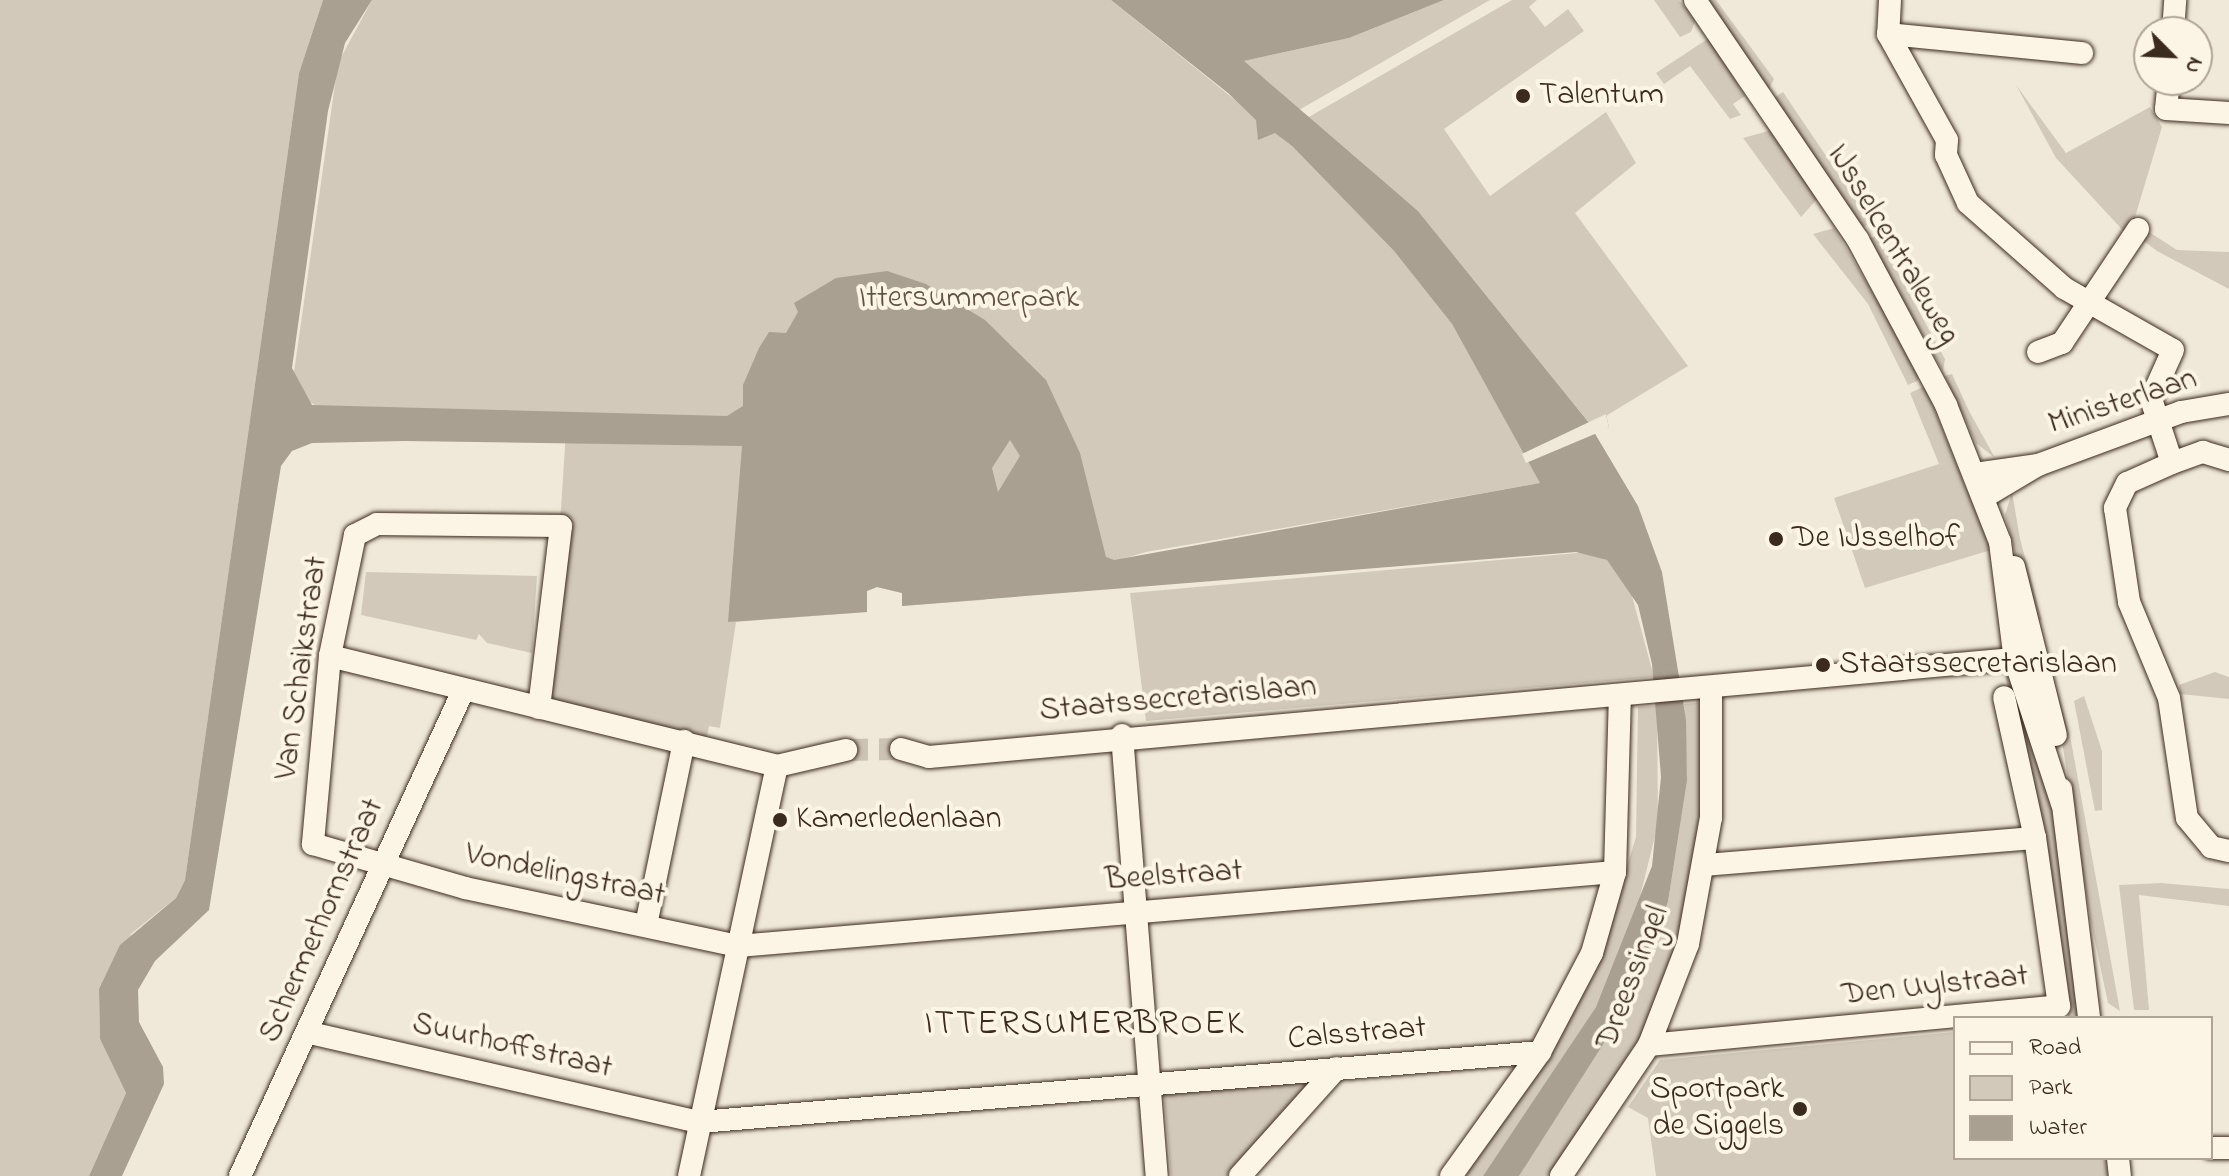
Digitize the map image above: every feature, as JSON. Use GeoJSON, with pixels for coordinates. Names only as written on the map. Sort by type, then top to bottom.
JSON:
{"type":"FeatureCollection","features":[{"type":"Feature","properties":{"kind":"street","name":"IJsselcentraleweg"},"geometry":{"type":"LineString","coordinates":[[1695,0],[1865,252],[1984,497],[2000,542],[2062,804],[2081,932],[2089,1016]]}},
{"type":"Feature","properties":{"kind":"street"},"geometry":{"type":"LineString","coordinates":[[1890,0],[1888,34],[1947,140],[1946,155],[1968,203],[2018,254],[2064,288],[2093,299],[2173,350],[2151,399],[2155,422],[2172,463]]}},
{"type":"Feature","properties":{"kind":"street"},"geometry":{"type":"LineString","coordinates":[[1888,34],[2082,53]]}},
{"type":"Feature","properties":{"kind":"street"},"geometry":{"type":"LineString","coordinates":[[2167,96],[2166,109],[2229,113]]}},
{"type":"Feature","properties":{"kind":"street"},"geometry":{"type":"LineString","coordinates":[[2038,352],[2062,343],[2138,229]]}},
{"type":"Feature","properties":{"kind":"street","name":"Ministerlaan"},"geometry":{"type":"LineString","coordinates":[[1984,497],[2038,465],[2155,422],[2229,404]]}},
{"type":"Feature","properties":{"kind":"street"},"geometry":{"type":"LineString","coordinates":[[2229,460],[2203,452],[2172,463],[2127,483],[2115,508],[2129,602],[2169,698],[2187,818],[2211,847],[2229,851]]}},
{"type":"Feature","properties":{"kind":"street","name":"Ministerlaan"},"geometry":{"type":"LineString","coordinates":[[1975,474],[2038,465]]}},
{"type":"Feature","properties":{"kind":"street","name":"Van Schaikstraat"},"geometry":{"type":"LineString","coordinates":[[379,866],[313,844],[330,656],[355,535],[377,524],[561,526],[539,708]]}},
{"type":"Feature","properties":{"kind":"street"},"geometry":{"type":"LineString","coordinates":[[330,656],[777,766],[846,750]]}},
{"type":"Feature","properties":{"kind":"street","name":"Staatssecretarislaan"},"geometry":{"type":"LineString","coordinates":[[901,749],[929,757],[1122,735],[1620,697],[2025,658]]}},
{"type":"Feature","properties":{"kind":"street","name":"Dreessingel"},"geometry":{"type":"LineString","coordinates":[[1561,1176],[1649,1045],[1688,944],[1705,865],[1708,688]]}},
{"type":"Feature","properties":{"kind":"street","name":"Schermerhornstraat"},"geometry":{"type":"LineString","coordinates":[[240,1176],[310,1033],[379,866],[463,691]]}},
{"type":"Feature","properties":{"kind":"street","name":"Dreessingel"},"geometry":{"type":"LineString","coordinates":[[1451,1176],[1540,1052],[1592,953],[1615,872],[1620,697]]}},
{"type":"Feature","properties":{"kind":"street","name":"Den Uylstraat"},"geometry":{"type":"LineString","coordinates":[[1954,1016],[2059,1006],[2035,838],[2004,697]]}},
{"type":"Feature","properties":{"kind":"street"},"geometry":{"type":"LineString","coordinates":[[1122,735],[1157,1176]]}},
{"type":"Feature","properties":{"kind":"street"},"geometry":{"type":"LineString","coordinates":[[646,925],[684,741]]}},
{"type":"Feature","properties":{"kind":"street"},"geometry":{"type":"LineString","coordinates":[[689,1176],[777,766]]}},
{"type":"Feature","properties":{"kind":"street"},"geometry":{"type":"LineString","coordinates":[[1705,865],[2035,838]]}},
{"type":"Feature","properties":{"kind":"street","name":"Vondelingstraat"},"geometry":{"type":"LineString","coordinates":[[379,866],[738,946]]}},
{"type":"Feature","properties":{"kind":"street","name":"Beelstraat"},"geometry":{"type":"LineString","coordinates":[[738,946],[1615,872]]}},
{"type":"Feature","properties":{"kind":"street","name":"IJsselcentraleweg"},"geometry":{"type":"LineString","coordinates":[[2081,932],[2103,1016]]}},
{"type":"Feature","properties":{"kind":"street","name":"Den Uylstraat"},"geometry":{"type":"LineString","coordinates":[[1649,1045],[1953,1016]]}},
{"type":"Feature","properties":{"kind":"street","name":"Suurhoffstraat"},"geometry":{"type":"LineString","coordinates":[[310,1033],[700,1122]]}},
{"type":"Feature","properties":{"kind":"street","name":"Calsstraat"},"geometry":{"type":"LineString","coordinates":[[700,1122],[1540,1052]]}},
{"type":"Feature","properties":{"kind":"street"},"geometry":{"type":"LineString","coordinates":[[1240,1176],[1337,1068]]}},
{"type":"Feature","properties":{"kind":"green space"},"geometry":{"type":"Polygon","coordinates":[[[0,0],[323,0],[299,73],[185,880],[176,898],[132,933],[99,989],[100,1039],[126,1093],[89,1176],[0,1176],[0,0]]]}},
{"type":"Feature","properties":{"kind":"green space","name":"Ittersummerpark"},"geometry":{"type":"Polygon","coordinates":[[[372,0],[1111,0],[1292,146],[1394,251],[1452,324],[1541,483],[1146,552],[983,600],[902,606],[902,593],[877,587],[867,591],[867,612],[736,622],[720,728],[709,726],[707,737],[562,705],[549,694],[567,416],[325,411],[303,398],[293,379],[338,63],[372,0]]]}},
{"type":"Feature","properties":{"kind":"green space"},"geometry":{"type":"Polygon","coordinates":[[[1444,0],[1490,0],[1299,110],[1243,61],[1349,38],[1444,0]]]}},
{"type":"Feature","properties":{"kind":"green space"},"geometry":{"type":"Polygon","coordinates":[[[1512,0],[1537,0],[1529,7],[1545,27],[1568,9],[1584,31],[1444,129],[1490,196],[1606,112],[1636,163],[1575,213],[1688,366],[1591,425],[1418,211],[1307,118],[1512,0]]]}},
{"type":"Feature","properties":{"kind":"green space"},"geometry":{"type":"Polygon","coordinates":[[[1654,0],[1679,0],[1695,21],[1691,32],[1680,37],[1654,0]]]}},
{"type":"Feature","properties":{"kind":"green space"},"geometry":{"type":"Polygon","coordinates":[[[1705,0],[1716,0],[1774,79],[1768,91],[1705,0]]]}},
{"type":"Feature","properties":{"kind":"green space"},"geometry":{"type":"Polygon","coordinates":[[[1709,38],[1745,96],[1733,104],[1741,115],[1730,119],[1690,66],[1664,84],[1656,73],[1709,38]]]}},
{"type":"Feature","properties":{"kind":"green space"},"geometry":{"type":"Polygon","coordinates":[[[2016,85],[2066,153],[2150,107],[2162,127],[2129,237],[2056,158],[2016,85]]]}},
{"type":"Feature","properties":{"kind":"green space"},"geometry":{"type":"Polygon","coordinates":[[[1783,92],[1871,222],[1862,228],[1774,98],[1783,92]]]}},
{"type":"Feature","properties":{"kind":"green space"},"geometry":{"type":"Polygon","coordinates":[[[1772,130],[1819,197],[1801,217],[1743,138],[1772,130]]]}},
{"type":"Feature","properties":{"kind":"green space"},"geometry":{"type":"Polygon","coordinates":[[[1834,228],[1921,374],[1917,381],[1908,385],[1868,304],[1813,234],[1834,228]]]}},
{"type":"Feature","properties":{"kind":"green space"},"geometry":{"type":"Polygon","coordinates":[[[2146,230],[2177,250],[2229,252],[2229,289],[2157,251],[2140,238],[2146,230]]]}},
{"type":"Feature","properties":{"kind":"green space"},"geometry":{"type":"Polygon","coordinates":[[[1878,236],[1945,359],[1943,371],[1868,238],[1878,236]]]}},
{"type":"Feature","properties":{"kind":"green space"},"geometry":{"type":"Polygon","coordinates":[[[1952,374],[1995,458],[1976,443],[1945,376],[1952,374]]]}},
{"type":"Feature","properties":{"kind":"green space"},"geometry":{"type":"Polygon","coordinates":[[[1925,386],[1991,550],[1865,588],[1834,498],[1939,464],[1910,393],[1925,386]]]}},
{"type":"Feature","properties":{"kind":"green space"},"geometry":{"type":"Polygon","coordinates":[[[2012,492],[2020,539],[2042,620],[2033,621],[2005,515],[2012,492]]]}},
{"type":"Feature","properties":{"kind":"green space"},"geometry":{"type":"Polygon","coordinates":[[[1588,552],[1607,560],[1629,585],[1654,677],[1146,721],[1130,593],[1588,552]]]}},
{"type":"Feature","properties":{"kind":"green space"},"geometry":{"type":"Polygon","coordinates":[[[366,572],[537,576],[532,653],[487,643],[479,634],[476,640],[361,615],[366,572]]]}},
{"type":"Feature","properties":{"kind":"green space"},"geometry":{"type":"Polygon","coordinates":[[[2050,666],[2071,741],[2120,1011],[2108,1003],[2091,923],[2050,666]]]}},
{"type":"Feature","properties":{"kind":"green space"},"geometry":{"type":"Polygon","coordinates":[[[2215,672],[2229,677],[2229,699],[2180,694],[2179,685],[2215,672]]]}},
{"type":"Feature","properties":{"kind":"green space"},"geometry":{"type":"Polygon","coordinates":[[[2005,674],[2013,678],[2047,777],[2085,1016],[2069,1016],[2005,674]]]}},
{"type":"Feature","properties":{"kind":"green space"},"geometry":{"type":"Polygon","coordinates":[[[2084,696],[2102,751],[2102,810],[2095,811],[2074,701],[2084,696]]]}},
{"type":"Feature","properties":{"kind":"green space"},"geometry":{"type":"Polygon","coordinates":[[[1706,702],[1708,772],[1691,910],[1642,1034],[1548,1176],[1519,1176],[1668,902],[1687,781],[1684,704],[1706,702]]]}},
{"type":"Feature","properties":{"kind":"green space"},"geometry":{"type":"Polygon","coordinates":[[[1657,706],[1658,824],[1631,933],[1596,1007],[1525,1118],[1483,1176],[1461,1176],[1530,1083],[1594,975],[1636,837],[1638,707],[1657,706]]]}},
{"type":"Feature","properties":{"kind":"green space"},"geometry":{"type":"Polygon","coordinates":[[[2161,883],[2229,889],[2229,906],[2139,895],[2149,1010],[2134,1010],[2119,885],[2161,883]]]}},
{"type":"Feature","properties":{"kind":"green space","name":"Sportpark de Siggels"},"geometry":{"type":"Polygon","coordinates":[[[1953,1032],[1953,1160],[2106,1160],[2108,1176],[1656,1176],[1648,1118],[1628,1107],[1660,1060],[1953,1032]]]}},
{"type":"Feature","properties":{"kind":"green space"},"geometry":{"type":"Polygon","coordinates":[[[1315,1081],[1227,1176],[1171,1176],[1164,1093],[1315,1081]]]}},
{"type":"Feature","properties":{"kind":"water"},"geometry":{"type":"Polygon","coordinates":[[[323,0],[372,0],[345,43],[328,111],[292,368],[312,405],[727,416],[743,406],[743,385],[759,348],[769,332],[786,333],[798,312],[794,303],[836,278],[887,271],[926,284],[985,320],[1046,380],[1080,453],[1106,557],[1114,560],[1540,483],[1452,324],[1394,251],[1292,146],[1275,133],[1258,140],[1256,120],[1228,93],[1111,0],[1444,0],[1349,38],[1244,61],[1418,211],[1590,424],[1606,414],[1609,428],[1594,432],[1638,506],[1662,572],[1686,720],[1687,781],[1668,902],[1616,1024],[1519,1176],[1483,1176],[1596,1007],[1652,866],[1661,777],[1652,664],[1638,605],[1607,560],[1576,552],[902,606],[902,593],[877,587],[867,591],[867,612],[728,622],[742,446],[405,441],[312,443],[292,451],[281,466],[209,910],[155,961],[138,990],[139,1022],[163,1067],[164,1084],[122,1176],[89,1176],[126,1093],[100,1039],[99,989],[120,945],[176,898],[185,880],[299,73],[323,0]],[[1010,440],[992,468],[998,492],[1020,456],[1010,440]]]}},
{"type":"Feature","properties":{"kind":"pier"},"geometry":{"type":"Polygon","coordinates":[[[1606,414],[1609,428],[1526,463],[1522,454],[1606,414]]]}},
{"type":"Feature","properties":{"kind":"tunnel"},"geometry":{"type":"LineString","coordinates":[[846,750],[901,749]]}},
{"type":"Feature","properties":{"kind":"place","name":"Talentum"},"geometry":{"type":"Point","coordinates":[1523,96]}},
{"type":"Feature","properties":{"kind":"place","name":"De IJsselhof"},"geometry":{"type":"Point","coordinates":[1776,539]}},
{"type":"Feature","properties":{"kind":"place","name":"Staatssecretarislaan"},"geometry":{"type":"Point","coordinates":[1823,665]}},
{"type":"Feature","properties":{"kind":"place","name":"Kamerledenlaan"},"geometry":{"type":"Point","coordinates":[780,820]}},
{"type":"Feature","properties":{"kind":"place","name":"Sportpark de Siggels"},"geometry":{"type":"Point","coordinates":[1800,1109]}},
{"type":"Feature","properties":{"kind":"district","name":"ITTERSUMERBROEK"},"geometry":{"type":"Point","coordinates":[1085,1026]}}]}
